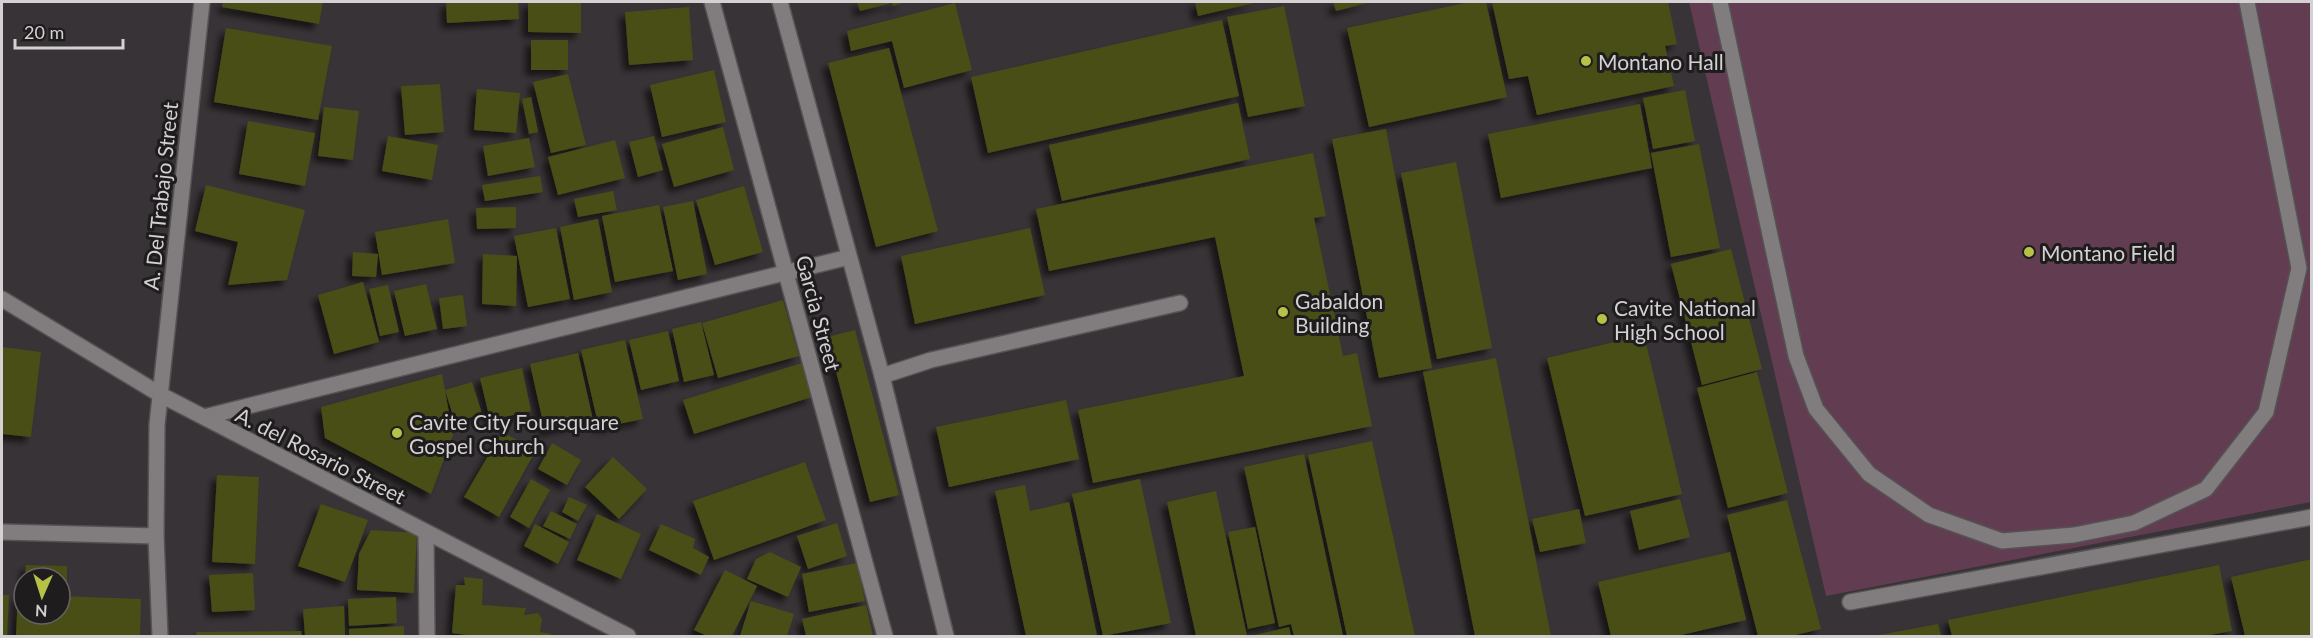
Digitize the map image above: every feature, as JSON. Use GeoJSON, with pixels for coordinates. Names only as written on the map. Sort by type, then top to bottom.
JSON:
{"type":"FeatureCollection","features":[{"type":"Feature","properties":{"kind":"street","name":"A. Del Trabajo Street"},"geometry":{"type":"LineString","coordinates":[[160,636],[156,536],[157,425],[202,2]]}},
{"type":"Feature","properties":{"kind":"street","name":"Garcia Street"},"geometry":{"type":"LineString","coordinates":[[711,2],[885,636]]}},
{"type":"Feature","properties":{"kind":"street","name":"Garcia Street"},"geometry":{"type":"LineString","coordinates":[[780,2],[882,376],[946,636]]}},
{"type":"Feature","properties":{"kind":"street"},"geometry":{"type":"LineString","coordinates":[[1720,2],[1796,356],[1816,409],[1869,474],[1929,515],[2002,541],[2074,535],[2134,523],[2206,489],[2266,412],[2299,268],[2247,2]]}},
{"type":"Feature","properties":{"kind":"street"},"geometry":{"type":"LineString","coordinates":[[204,417],[849,257]]}},
{"type":"Feature","properties":{"kind":"street","name":"A. del Rosario Street"},"geometry":{"type":"LineString","coordinates":[[2,299],[161,395],[628,636]]}},
{"type":"Feature","properties":{"kind":"street"},"geometry":{"type":"LineString","coordinates":[[882,376],[931,360],[1180,303]]}},
{"type":"Feature","properties":{"kind":"street"},"geometry":{"type":"LineString","coordinates":[[1850,602],[2312,517]]}},
{"type":"Feature","properties":{"kind":"street"},"geometry":{"type":"LineString","coordinates":[[2,532],[156,536]]}},
{"type":"Feature","properties":{"kind":"street"},"geometry":{"type":"LineString","coordinates":[[426,532],[427,636]]}},
{"type":"Feature","properties":{"kind":"shaded area","name":"Montano Field"},"geometry":{"type":"Polygon","coordinates":[[[1689,2],[2311,2],[2311,502],[1826,596],[1689,2]]]}},
{"type":"Feature","properties":{"kind":"building"},"geometry":{"type":"Polygon","coordinates":[[[223,2],[323,2],[319,24],[222,7],[223,2]]]}},
{"type":"Feature","properties":{"kind":"building"},"geometry":{"type":"Polygon","coordinates":[[[446,2],[518,2],[519,19],[447,23],[446,2]]]}},
{"type":"Feature","properties":{"kind":"building"},"geometry":{"type":"Polygon","coordinates":[[[528,2],[581,2],[581,33],[528,32],[528,2]]]}},
{"type":"Feature","properties":{"kind":"building"},"geometry":{"type":"Polygon","coordinates":[[[857,2],[906,2],[860,11],[857,2]]]}},
{"type":"Feature","properties":{"kind":"building"},"geometry":{"type":"Polygon","coordinates":[[[1195,2],[1258,2],[1198,16],[1195,2]]]}},
{"type":"Feature","properties":{"kind":"building"},"geometry":{"type":"Polygon","coordinates":[[[1333,2],[1371,2],[1336,11],[1333,2]]]}},
{"type":"Feature","properties":{"kind":"building"},"geometry":{"type":"Polygon","coordinates":[[[1470,2],[1486,2],[1507,97],[1369,127],[1347,28],[1470,2]]]}},
{"type":"Feature","properties":{"kind":"building","name":"Montano Hall"},"geometry":{"type":"Polygon","coordinates":[[[1492,2],[1668,2],[1677,44],[1665,46],[1674,86],[1537,115],[1528,76],[1509,79],[1492,2]]]}},
{"type":"Feature","properties":{"kind":"building"},"geometry":{"type":"Polygon","coordinates":[[[955,3],[972,70],[904,88],[892,41],[851,51],[847,31],[955,3]]]}},
{"type":"Feature","properties":{"kind":"building"},"geometry":{"type":"Polygon","coordinates":[[[1284,6],[1305,106],[1248,117],[1227,17],[1284,6]]]}},
{"type":"Feature","properties":{"kind":"building"},"geometry":{"type":"Polygon","coordinates":[[[689,7],[693,60],[629,65],[625,12],[689,7]]]}},
{"type":"Feature","properties":{"kind":"building"},"geometry":{"type":"Polygon","coordinates":[[[1222,20],[1239,96],[988,153],[971,77],[1222,20]]]}},
{"type":"Feature","properties":{"kind":"building"},"geometry":{"type":"Polygon","coordinates":[[[226,28],[332,46],[318,120],[214,102],[226,28]]]}},
{"type":"Feature","properties":{"kind":"building"},"geometry":{"type":"Polygon","coordinates":[[[531,40],[568,40],[568,70],[531,70],[531,40]]]}},
{"type":"Feature","properties":{"kind":"building"},"geometry":{"type":"Polygon","coordinates":[[[889,48],[938,231],[876,247],[828,63],[889,48]]]}},
{"type":"Feature","properties":{"kind":"building"},"geometry":{"type":"Polygon","coordinates":[[[714,70],[726,122],[662,137],[650,85],[714,70]]]}},
{"type":"Feature","properties":{"kind":"building"},"geometry":{"type":"Polygon","coordinates":[[[568,74],[586,145],[551,153],[533,82],[568,74]]]}},
{"type":"Feature","properties":{"kind":"building"},"geometry":{"type":"Polygon","coordinates":[[[440,84],[444,132],[405,135],[401,86],[440,84]]]}},
{"type":"Feature","properties":{"kind":"building"},"geometry":{"type":"Polygon","coordinates":[[[477,89],[520,93],[516,133],[474,130],[477,89]]]}},
{"type":"Feature","properties":{"kind":"building"},"geometry":{"type":"Polygon","coordinates":[[[1685,90],[1695,141],[1653,149],[1643,98],[1685,90]]]}},
{"type":"Feature","properties":{"kind":"building"},"geometry":{"type":"Polygon","coordinates":[[[531,97],[538,132],[529,134],[522,99],[531,97]]]}},
{"type":"Feature","properties":{"kind":"building"},"geometry":{"type":"Polygon","coordinates":[[[1238,103],[1250,159],[1062,201],[1049,145],[1238,103]]]}},
{"type":"Feature","properties":{"kind":"building"},"geometry":{"type":"Polygon","coordinates":[[[1640,104],[1652,168],[1501,198],[1488,134],[1640,104]]]}},
{"type":"Feature","properties":{"kind":"building"},"geometry":{"type":"Polygon","coordinates":[[[324,107],[359,111],[353,160],[318,156],[324,107]]]}},
{"type":"Feature","properties":{"kind":"building"},"geometry":{"type":"Polygon","coordinates":[[[248,121],[315,133],[305,186],[239,174],[248,121]]]}},
{"type":"Feature","properties":{"kind":"building"},"geometry":{"type":"Polygon","coordinates":[[[723,127],[734,170],[674,187],[662,144],[723,127]]]}},
{"type":"Feature","properties":{"kind":"building"},"geometry":{"type":"Polygon","coordinates":[[[1386,129],[1432,368],[1379,378],[1332,139],[1386,129]]]}},
{"type":"Feature","properties":{"kind":"building"},"geometry":{"type":"Polygon","coordinates":[[[388,136],[438,145],[432,180],[382,171],[388,136]]]}},
{"type":"Feature","properties":{"kind":"building"},"geometry":{"type":"Polygon","coordinates":[[[654,136],[663,170],[638,177],[629,142],[654,136]]]}},
{"type":"Feature","properties":{"kind":"building"},"geometry":{"type":"Polygon","coordinates":[[[529,138],[535,167],[488,176],[483,146],[529,138]]]}},
{"type":"Feature","properties":{"kind":"building"},"geometry":{"type":"Polygon","coordinates":[[[615,140],[625,178],[558,195],[548,157],[615,140]]]}},
{"type":"Feature","properties":{"kind":"building"},"geometry":{"type":"Polygon","coordinates":[[[1699,144],[1720,248],[1671,257],[1651,153],[1699,144]]]}},
{"type":"Feature","properties":{"kind":"building","name":"Gabaldon Building"},"geometry":{"type":"Polygon","coordinates":[[[1313,153],[1326,216],[1314,218],[1343,356],[1357,353],[1372,426],[1093,483],[1078,410],[1244,376],[1215,237],[1049,271],[1036,209],[1313,153]]]}},
{"type":"Feature","properties":{"kind":"building"},"geometry":{"type":"Polygon","coordinates":[[[1456,162],[1492,348],[1437,359],[1401,173],[1456,162]]]}},
{"type":"Feature","properties":{"kind":"building"},"geometry":{"type":"Polygon","coordinates":[[[540,176],[543,192],[485,201],[482,185],[540,176]]]}},
{"type":"Feature","properties":{"kind":"building"},"geometry":{"type":"Polygon","coordinates":[[[206,185],[305,210],[287,280],[228,285],[238,242],[195,231],[206,185]]]}},
{"type":"Feature","properties":{"kind":"building"},"geometry":{"type":"Polygon","coordinates":[[[744,186],[763,252],[715,265],[696,200],[744,186]]]}},
{"type":"Feature","properties":{"kind":"building"},"geometry":{"type":"Polygon","coordinates":[[[613,191],[617,210],[578,217],[574,199],[613,191]]]}},
{"type":"Feature","properties":{"kind":"building"},"geometry":{"type":"Polygon","coordinates":[[[693,201],[707,274],[678,280],[663,207],[693,201]]]}},
{"type":"Feature","properties":{"kind":"building"},"geometry":{"type":"Polygon","coordinates":[[[659,205],[673,271],[615,282],[602,216],[659,205]]]}},
{"type":"Feature","properties":{"kind":"building"},"geometry":{"type":"Polygon","coordinates":[[[516,207],[516,228],[477,229],[476,208],[516,207]]]}},
{"type":"Feature","properties":{"kind":"building"},"geometry":{"type":"Polygon","coordinates":[[[448,219],[455,263],[382,275],[375,232],[448,219]]]}},
{"type":"Feature","properties":{"kind":"building"},"geometry":{"type":"Polygon","coordinates":[[[598,219],[612,292],[574,300],[560,227],[598,219]]]}},
{"type":"Feature","properties":{"kind":"building"},"geometry":{"type":"Polygon","coordinates":[[[556,228],[570,299],[528,307],[514,236],[556,228]]]}},
{"type":"Feature","properties":{"kind":"building"},"geometry":{"type":"Polygon","coordinates":[[[1030,228],[1045,295],[915,324],[901,256],[1030,228]]]}},
{"type":"Feature","properties":{"kind":"building"},"geometry":{"type":"Polygon","coordinates":[[[1731,249],[1762,369],[1702,385],[1671,264],[1731,249]]]}},
{"type":"Feature","properties":{"kind":"building"},"geometry":{"type":"Polygon","coordinates":[[[353,252],[378,254],[376,277],[352,276],[353,252]]]}},
{"type":"Feature","properties":{"kind":"building"},"geometry":{"type":"Polygon","coordinates":[[[483,254],[517,256],[516,306],[482,304],[483,254]]]}},
{"type":"Feature","properties":{"kind":"building"},"geometry":{"type":"Polygon","coordinates":[[[363,282],[379,342],[334,354],[318,295],[363,282]]]}},
{"type":"Feature","properties":{"kind":"building"},"geometry":{"type":"Polygon","coordinates":[[[426,284],[437,329],[405,336],[394,291],[426,284]]]}},
{"type":"Feature","properties":{"kind":"building"},"geometry":{"type":"Polygon","coordinates":[[[388,285],[399,332],[380,336],[369,289],[388,285]]]}},
{"type":"Feature","properties":{"kind":"building"},"geometry":{"type":"Polygon","coordinates":[[[463,295],[467,326],[443,329],[439,298],[463,295]]]}},
{"type":"Feature","properties":{"kind":"building"},"geometry":{"type":"Polygon","coordinates":[[[783,300],[799,356],[718,378],[702,323],[783,300]]]}},
{"type":"Feature","properties":{"kind":"building"},"geometry":{"type":"Polygon","coordinates":[[[701,322],[714,375],[684,382],[672,329],[701,322]]]}},
{"type":"Feature","properties":{"kind":"building"},"geometry":{"type":"Polygon","coordinates":[[[855,330],[899,495],[870,502],[827,337],[855,330]]]}},
{"type":"Feature","properties":{"kind":"building"},"geometry":{"type":"Polygon","coordinates":[[[668,331],[679,381],[641,390],[629,340],[668,331]]]}},
{"type":"Feature","properties":{"kind":"building"},"geometry":{"type":"Polygon","coordinates":[[[1644,335],[1682,494],[1585,516],[1547,358],[1644,335]]]}},
{"type":"Feature","properties":{"kind":"building"},"geometry":{"type":"Polygon","coordinates":[[[625,340],[643,419],[599,428],[581,350],[625,340]]]}},
{"type":"Feature","properties":{"kind":"building"},"geometry":{"type":"Polygon","coordinates":[[[2,347],[41,352],[31,437],[2,434],[2,347]]]}},
{"type":"Feature","properties":{"kind":"building"},"geometry":{"type":"Polygon","coordinates":[[[578,353],[593,420],[545,431],[530,364],[578,353]]]}},
{"type":"Feature","properties":{"kind":"building"},"geometry":{"type":"Polygon","coordinates":[[[1496,358],[1551,636],[1475,636],[1423,372],[1496,358]]]}},
{"type":"Feature","properties":{"kind":"building"},"geometry":{"type":"Polygon","coordinates":[[[802,363],[812,397],[694,434],[683,400],[802,363]]]}},
{"type":"Feature","properties":{"kind":"building"},"geometry":{"type":"Polygon","coordinates":[[[522,368],[531,411],[490,420],[480,378],[522,368]]]}},
{"type":"Feature","properties":{"kind":"building"},"geometry":{"type":"Polygon","coordinates":[[[1757,372],[1788,493],[1728,508],[1697,388],[1757,372]]]}},
{"type":"Feature","properties":{"kind":"building"},"geometry":{"type":"Polygon","coordinates":[[[442,374],[453,435],[431,494],[325,438],[321,407],[442,374]]]}},
{"type":"Feature","properties":{"kind":"building"},"geometry":{"type":"Polygon","coordinates":[[[472,382],[482,414],[455,422],[445,390],[472,382]]]}},
{"type":"Feature","properties":{"kind":"building"},"geometry":{"type":"Polygon","coordinates":[[[1066,400],[1079,459],[949,487],[936,427],[1066,400]]]}},
{"type":"Feature","properties":{"kind":"building"},"geometry":{"type":"Polygon","coordinates":[[[502,432],[536,450],[499,517],[464,497],[502,432]]]}},
{"type":"Feature","properties":{"kind":"building"},"geometry":{"type":"Polygon","coordinates":[[[1372,441],[1415,636],[1347,636],[1308,455],[1372,441]]]}},
{"type":"Feature","properties":{"kind":"building"},"geometry":{"type":"Polygon","coordinates":[[[552,443],[581,460],[567,485],[538,469],[552,443]]]}},
{"type":"Feature","properties":{"kind":"building"},"geometry":{"type":"Polygon","coordinates":[[[1304,454],[1343,636],[1294,636],[1291,624],[1279,627],[1244,467],[1304,454]]]}},
{"type":"Feature","properties":{"kind":"building"},"geometry":{"type":"Polygon","coordinates":[[[613,457],[647,489],[619,519],[585,487],[613,457]]]}},
{"type":"Feature","properties":{"kind":"building"},"geometry":{"type":"Polygon","coordinates":[[[805,462],[826,520],[714,560],[693,501],[805,462]]]}},
{"type":"Feature","properties":{"kind":"building"},"geometry":{"type":"Polygon","coordinates":[[[217,475],[259,477],[255,564],[212,562],[217,475]]]}},
{"type":"Feature","properties":{"kind":"building"},"geometry":{"type":"Polygon","coordinates":[[[531,479],[550,490],[529,528],[510,517],[531,479]]]}},
{"type":"Feature","properties":{"kind":"building"},"geometry":{"type":"Polygon","coordinates":[[[1140,479],[1171,623],[1103,636],[1072,494],[1140,479]]]}},
{"type":"Feature","properties":{"kind":"building"},"geometry":{"type":"Polygon","coordinates":[[[1025,485],[1030,511],[1069,502],[1097,636],[1026,636],[995,491],[1025,485]]]}},
{"type":"Feature","properties":{"kind":"building"},"geometry":{"type":"Polygon","coordinates":[[[1216,491],[1247,636],[1196,636],[1167,502],[1216,491]]]}},
{"type":"Feature","properties":{"kind":"building"},"geometry":{"type":"Polygon","coordinates":[[[569,497],[587,505],[578,521],[562,512],[569,497]]]}},
{"type":"Feature","properties":{"kind":"building"},"geometry":{"type":"Polygon","coordinates":[[[1680,499],[1690,537],[1639,550],[1630,511],[1680,499]]]}},
{"type":"Feature","properties":{"kind":"building"},"geometry":{"type":"Polygon","coordinates":[[[1787,500],[1821,629],[1791,636],[1758,636],[1727,515],[1787,500]]]}},
{"type":"Feature","properties":{"kind":"building"},"geometry":{"type":"Polygon","coordinates":[[[321,504],[368,520],[345,582],[298,566],[321,504]]]}},
{"type":"Feature","properties":{"kind":"building"},"geometry":{"type":"Polygon","coordinates":[[[1579,509],[1586,543],[1540,552],[1532,519],[1579,509]]]}},
{"type":"Feature","properties":{"kind":"building"},"geometry":{"type":"Polygon","coordinates":[[[551,511],[577,524],[570,539],[543,526],[551,511]]]}},
{"type":"Feature","properties":{"kind":"building"},"geometry":{"type":"Polygon","coordinates":[[[597,514],[641,534],[621,579],[577,560],[597,514]]]}},
{"type":"Feature","properties":{"kind":"building"},"geometry":{"type":"Polygon","coordinates":[[[837,523],[847,556],[808,569],[797,536],[837,523]]]}},
{"type":"Feature","properties":{"kind":"building"},"geometry":{"type":"Polygon","coordinates":[[[535,524],[569,542],[558,564],[524,546],[535,524]]]}},
{"type":"Feature","properties":{"kind":"building"},"geometry":{"type":"Polygon","coordinates":[[[661,524],[695,539],[693,548],[709,557],[701,575],[649,550],[661,524]]]}},
{"type":"Feature","properties":{"kind":"building"},"geometry":{"type":"Polygon","coordinates":[[[1255,527],[1275,623],[1248,629],[1228,532],[1255,527]]]}},
{"type":"Feature","properties":{"kind":"building"},"geometry":{"type":"Polygon","coordinates":[[[371,530],[417,533],[414,593],[357,590],[359,554],[371,530]]]}},
{"type":"Feature","properties":{"kind":"building"},"geometry":{"type":"Polygon","coordinates":[[[770,552],[801,567],[788,597],[747,579],[756,559],[770,552]]]}},
{"type":"Feature","properties":{"kind":"building"},"geometry":{"type":"Polygon","coordinates":[[[1730,552],[1746,620],[1677,636],[1611,636],[1598,582],[1730,552]]]}},
{"type":"Feature","properties":{"kind":"building"},"geometry":{"type":"Polygon","coordinates":[[[2312,559],[2312,636],[2245,636],[2231,577],[2312,559]]]}},
{"type":"Feature","properties":{"kind":"building"},"geometry":{"type":"Polygon","coordinates":[[[857,563],[865,601],[809,612],[802,574],[857,563]]]}},
{"type":"Feature","properties":{"kind":"building"},"geometry":{"type":"Polygon","coordinates":[[[2219,565],[2232,631],[2204,636],[1952,636],[1948,620],[2219,565]]]}},
{"type":"Feature","properties":{"kind":"building"},"geometry":{"type":"Polygon","coordinates":[[[725,570],[757,586],[732,636],[707,636],[694,630],[725,570]]]}},
{"type":"Feature","properties":{"kind":"building"},"geometry":{"type":"Polygon","coordinates":[[[253,573],[255,610],[212,612],[209,575],[253,573]]]}},
{"type":"Feature","properties":{"kind":"building"},"geometry":{"type":"Polygon","coordinates":[[[464,577],[483,579],[482,605],[526,608],[524,615],[538,613],[542,619],[540,632],[551,634],[551,636],[474,636],[452,633],[456,585],[465,585],[464,577]]]}},
{"type":"Feature","properties":{"kind":"building"},"geometry":{"type":"Polygon","coordinates":[[[2,595],[9,595],[7,636],[2,636],[2,595]]]}},
{"type":"Feature","properties":{"kind":"building"},"geometry":{"type":"Polygon","coordinates":[[[72,596],[141,599],[140,636],[16,636],[16,626],[72,626],[72,596]]]}},
{"type":"Feature","properties":{"kind":"building"},"geometry":{"type":"Polygon","coordinates":[[[396,597],[397,623],[349,626],[348,599],[396,597]]]}},
{"type":"Feature","properties":{"kind":"building"},"geometry":{"type":"Polygon","coordinates":[[[751,601],[794,614],[787,636],[740,636],[751,601]]]}},
{"type":"Feature","properties":{"kind":"building"},"geometry":{"type":"Polygon","coordinates":[[[866,605],[873,636],[806,636],[802,619],[866,605]]]}},
{"type":"Feature","properties":{"kind":"building"},"geometry":{"type":"Polygon","coordinates":[[[344,606],[345,636],[305,636],[303,609],[344,606]]]}},
{"type":"Feature","properties":{"kind":"building"},"geometry":{"type":"Polygon","coordinates":[[[1938,624],[1941,636],[1879,636],[1879,635],[1938,624]]]}},
{"type":"Feature","properties":{"kind":"building"},"geometry":{"type":"Polygon","coordinates":[[[404,626],[404,636],[349,636],[349,629],[404,626]]]}},
{"type":"Feature","properties":{"kind":"building"},"geometry":{"type":"Polygon","coordinates":[[[1289,627],[1291,636],[1251,636],[1289,627]]]}},
{"type":"Feature","properties":{"kind":"building"},"geometry":{"type":"Polygon","coordinates":[[[301,631],[302,636],[197,636],[196,632],[301,631]]]}},
{"type":"Feature","properties":{"kind":"place","name":"Montano Hall"},"geometry":{"type":"Point","coordinates":[1586,61]}},
{"type":"Feature","properties":{"kind":"place","name":"Montano Field"},"geometry":{"type":"Point","coordinates":[2029,252]}},
{"type":"Feature","properties":{"kind":"place","name":"Gabaldon Building"},"geometry":{"type":"Point","coordinates":[1283,312]}},
{"type":"Feature","properties":{"kind":"place","name":"Cavite National High School"},"geometry":{"type":"Point","coordinates":[1602,319]}},
{"type":"Feature","properties":{"kind":"place","name":"Cavite City Foursquare Gospel Church"},"geometry":{"type":"Point","coordinates":[397,433]}}]}
